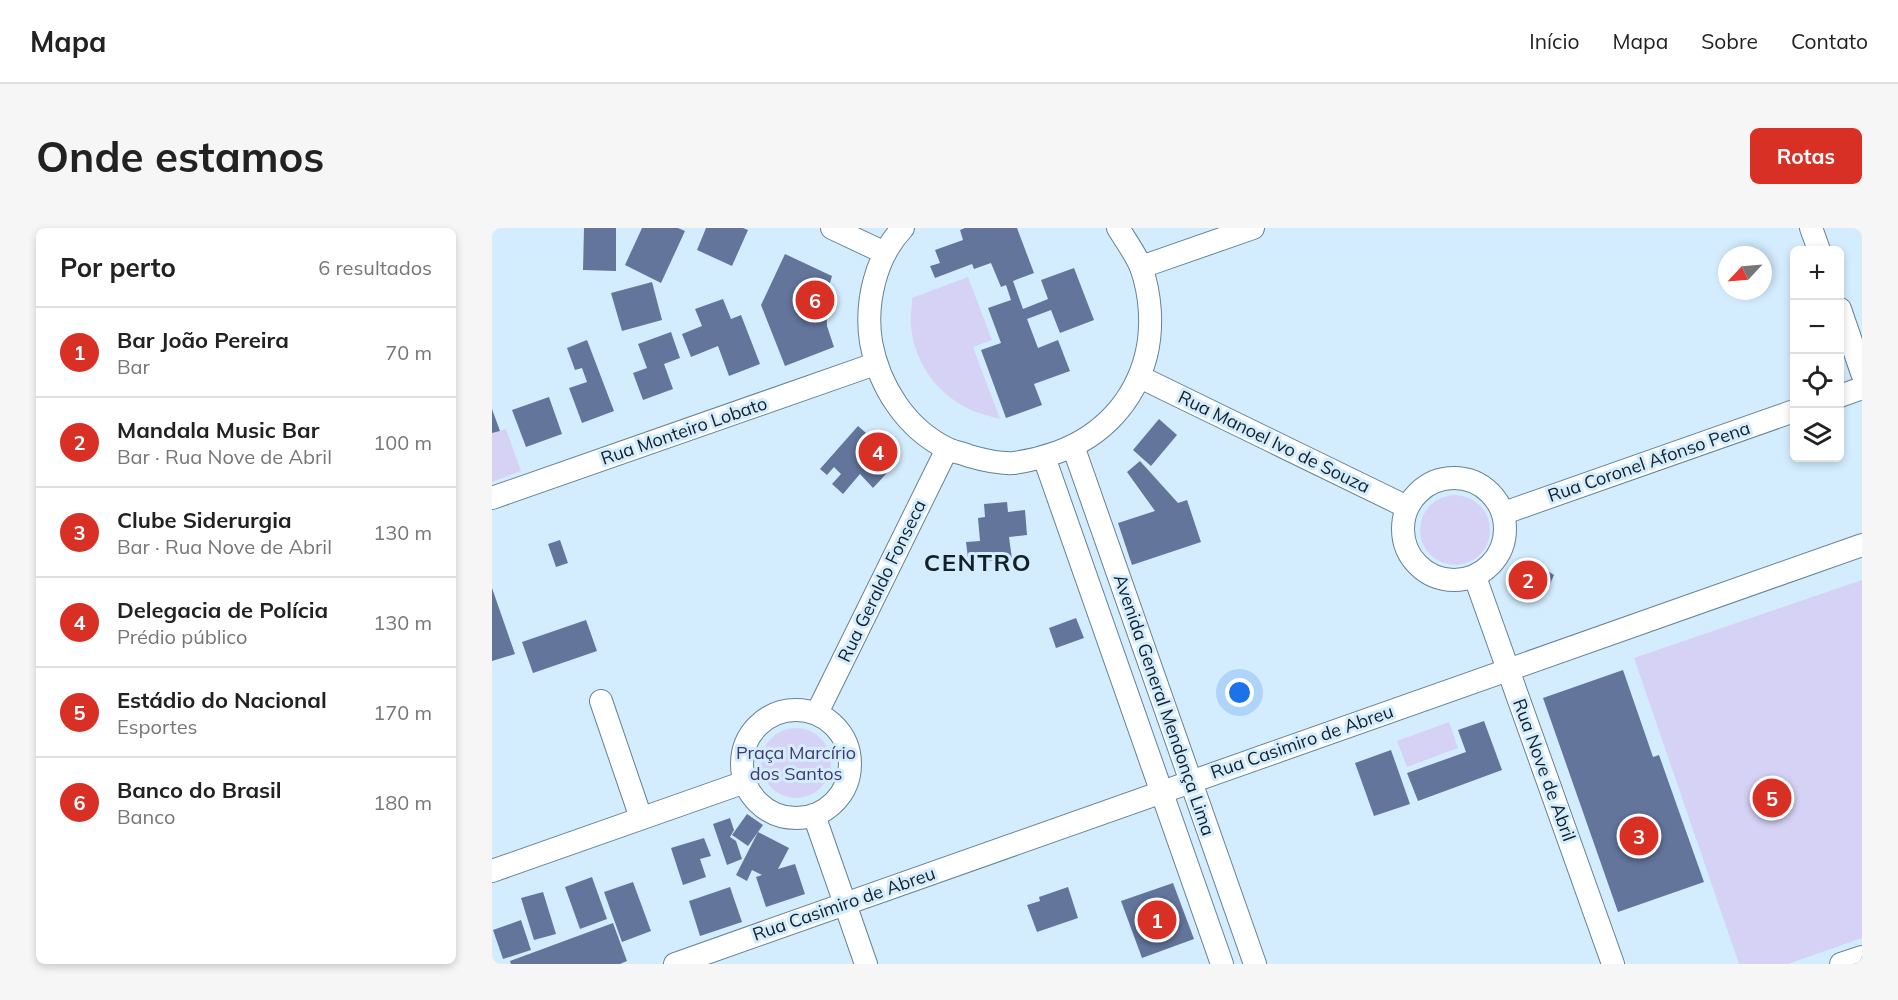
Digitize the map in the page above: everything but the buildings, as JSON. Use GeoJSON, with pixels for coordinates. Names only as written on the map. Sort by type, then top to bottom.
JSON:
{"type":"FeatureCollection","features":[{"type":"Feature","properties":{"kind":"street"},"geometry":{"type":"LineString","coordinates":[[832,228],[885,253]]}},
{"type":"Feature","properties":{"kind":"street"},"geometry":{"type":"LineString","coordinates":[[903,228],[885,253],[873,285],[869,326],[875,364],[892,400],[917,428],[947,448],[983,460],[1013,463],[1044,457],[1073,446],[1097,433],[1119,410],[1140,377],[1149,342],[1150,306],[1141,267],[1118,228]]}},
{"type":"Feature","properties":{"kind":"street"},"geometry":{"type":"LineString","coordinates":[[1141,267],[1253,228]]}},
{"type":"Feature","properties":{"kind":"street"},"geometry":{"type":"LineString","coordinates":[[1811,228],[1818,246]]}},
{"type":"Feature","properties":{"kind":"street"},"geometry":{"type":"LineString","coordinates":[[1844,323],[1862,373]]}},
{"type":"Feature","properties":{"kind":"street","name":"Rua Monteiro Lobato"},"geometry":{"type":"LineString","coordinates":[[492,498],[875,364]]}},
{"type":"Feature","properties":{"kind":"street","name":"Rua Manoel Ivo de Souza"},"geometry":{"type":"LineString","coordinates":[[1140,377],[1407,507]]}},
{"type":"Feature","properties":{"kind":"street"},"geometry":{"type":"LineString","coordinates":[[1844,394],[1862,388]]}},
{"type":"Feature","properties":{"kind":"street","name":"Rua Coronel Afonso Pena"},"geometry":{"type":"LineString","coordinates":[[1504,513],[1790,412]]}},
{"type":"Feature","properties":{"kind":"street","name":"Avenida General Mendonça Lima"},"geometry":{"type":"LineString","coordinates":[[1073,446],[1255,964]]}},
{"type":"Feature","properties":{"kind":"street","name":"Rua Geraldo Fonseca"},"geometry":{"type":"LineString","coordinates":[[817,712],[947,448]]}},
{"type":"Feature","properties":{"kind":"street","name":"Avenida General Mendonça Lima"},"geometry":{"type":"LineString","coordinates":[[1044,457],[1222,964]]}},
{"type":"Feature","properties":{"kind":"street"},"geometry":{"type":"LineString","coordinates":[[1456,477],[1472,481],[1486,489],[1498,501],[1504,513],[1506,531],[1504,545],[1497,558],[1488,569],[1475,577],[1459,581],[1442,579],[1427,573],[1414,561],[1406,547],[1402,532],[1407,507],[1413,496],[1424,487],[1440,480],[1456,477]]}},
{"type":"Feature","properties":{"kind":"street","name":"Rua Casimiro de Abreu"},"geometry":{"type":"LineString","coordinates":[[675,964],[1862,545]]}},
{"type":"Feature","properties":{"kind":"street","name":"Rua Nove de Abril"},"geometry":{"type":"LineString","coordinates":[[1475,577],[1613,964]]}},
{"type":"Feature","properties":{"kind":"street"},"geometry":{"type":"LineString","coordinates":[[601,701],[641,818]]}},
{"type":"Feature","properties":{"kind":"street"},"geometry":{"type":"LineString","coordinates":[[798,709],[817,712],[831,722],[843,736],[849,753],[850,772],[844,789],[833,804],[814,815],[796,818],[774,814],[756,801],[744,782],[741,764],[744,747],[752,731],[765,719],[780,712],[798,709]]}},
{"type":"Feature","properties":{"kind":"street"},"geometry":{"type":"LineString","coordinates":[[492,871],[744,782]]}},
{"type":"Feature","properties":{"kind":"street"},"geometry":{"type":"LineString","coordinates":[[814,815],[866,964]]}},
{"type":"Feature","properties":{"kind":"street"},"geometry":{"type":"LineString","coordinates":[[1841,964],[1862,957]]}},
{"type":"Feature","properties":{"kind":"green space"},"geometry":{"type":"Polygon","coordinates":[[[968,277],[992,340],[973,347],[1000,419],[973,411],[957,403],[937,386],[922,364],[913,339],[912,298],[968,277]]]}},
{"type":"Feature","properties":{"kind":"green space"},"geometry":{"type":"Polygon","coordinates":[[[506,429],[521,471],[492,482],[492,433],[506,429]]]}},
{"type":"Feature","properties":{"kind":"green space"},"geometry":{"type":"Polygon","coordinates":[[[1455,495],[1474,501],[1484,511],[1490,530],[1484,549],[1474,559],[1455,565],[1436,559],[1426,549],[1420,530],[1426,511],[1436,501],[1455,495]]]}},
{"type":"Feature","properties":{"kind":"green space"},"geometry":{"type":"Polygon","coordinates":[[[1862,580],[1862,938],[1788,964],[1739,964],[1634,658],[1862,580]]]}},
{"type":"Feature","properties":{"kind":"green space"},"geometry":{"type":"Polygon","coordinates":[[[1449,722],[1458,748],[1407,767],[1397,741],[1449,722]]]}},
{"type":"Feature","properties":{"kind":"green space","name":"Praça Marcírio dos Santos"},"geometry":{"type":"Polygon","coordinates":[[[796,728],[809,731],[821,738],[828,750],[831,763],[828,776],[821,788],[809,795],[796,798],[783,795],[771,788],[764,776],[761,763],[764,750],[771,738],[783,731],[796,728]]]}},
{"type":"Feature","properties":{"kind":"place","name":"Banco do Brasil"},"geometry":{"type":"Point","coordinates":[815,300]}},
{"type":"Feature","properties":{"kind":"place","name":"Delegacia de Polícia"},"geometry":{"type":"Point","coordinates":[878,452]}},
{"type":"Feature","properties":{"kind":"place","name":"Mandala Music Bar"},"geometry":{"type":"Point","coordinates":[1528,580]}},
{"type":"Feature","properties":{"kind":"place","name":"Estádio do Nacional"},"geometry":{"type":"Point","coordinates":[1772,798]}},
{"type":"Feature","properties":{"kind":"place","name":"Clube Siderurgia"},"geometry":{"type":"Point","coordinates":[1639,836]}},
{"type":"Feature","properties":{"kind":"place","name":"Bar João Pereira"},"geometry":{"type":"Point","coordinates":[1157,920]}},
{"type":"Feature","properties":{"kind":"district","name":"CENTRO"},"geometry":{"type":"Point","coordinates":[978,563]}}]}
